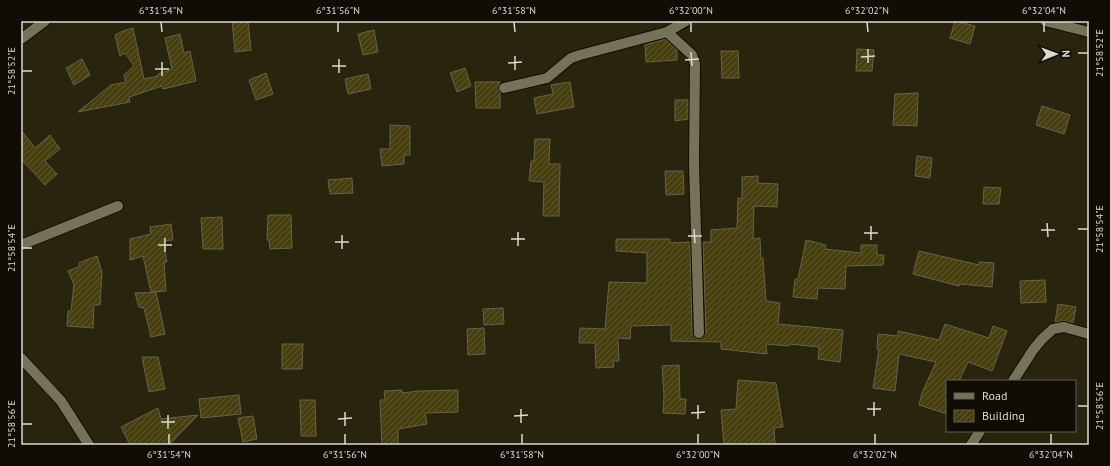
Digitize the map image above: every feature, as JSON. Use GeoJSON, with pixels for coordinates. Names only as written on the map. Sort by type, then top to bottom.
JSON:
{"type":"FeatureCollection","features":[{"type":"Feature","properties":{"kind":"street"},"geometry":{"type":"LineString","coordinates":[[21,39],[45,21]]}},
{"type":"Feature","properties":{"kind":"street"},"geometry":{"type":"LineString","coordinates":[[504,88],[546,78],[571,58],[667,32],[686,21]]}},
{"type":"Feature","properties":{"kind":"street"},"geometry":{"type":"LineString","coordinates":[[1045,21],[1089,32]]}},
{"type":"Feature","properties":{"kind":"street"},"geometry":{"type":"LineString","coordinates":[[667,32],[692,55],[695,64],[694,164],[699,333]]}},
{"type":"Feature","properties":{"kind":"street"},"geometry":{"type":"LineString","coordinates":[[21,245],[118,206]]}},
{"type":"Feature","properties":{"kind":"street"},"geometry":{"type":"LineString","coordinates":[[1014,380],[1033,350],[1053,329],[1064,327],[1089,334]]}},
{"type":"Feature","properties":{"kind":"street"},"geometry":{"type":"LineString","coordinates":[[21,358],[61,401],[89,445]]}},
{"type":"Feature","properties":{"kind":"street"},"geometry":{"type":"LineString","coordinates":[[971,445],[979,432]]}},
{"type":"Feature","properties":{"kind":"building"},"geometry":{"type":"Polygon","coordinates":[[[232,21],[248,21],[251,50],[235,52],[232,21]]]}},
{"type":"Feature","properties":{"kind":"building"},"geometry":{"type":"Polygon","coordinates":[[[955,21],[975,26],[970,44],[950,38],[955,21]]]}},
{"type":"Feature","properties":{"kind":"building"},"geometry":{"type":"Polygon","coordinates":[[[133,28],[144,79],[158,76],[158,74],[172,69],[165,38],[180,34],[184,53],[190,51],[196,81],[163,89],[162,86],[129,97],[130,102],[78,112],[111,85],[126,82],[124,75],[134,66],[125,53],[120,56],[115,35],[133,28]]]}},
{"type":"Feature","properties":{"kind":"building"},"geometry":{"type":"Polygon","coordinates":[[[374,30],[378,52],[363,55],[358,34],[374,30]]]}},
{"type":"Feature","properties":{"kind":"building"},"geometry":{"type":"Polygon","coordinates":[[[665,39],[677,50],[677,60],[646,62],[645,45],[665,39]]]}},
{"type":"Feature","properties":{"kind":"building"},"geometry":{"type":"Polygon","coordinates":[[[857,49],[874,50],[872,71],[856,71],[857,49]]]}},
{"type":"Feature","properties":{"kind":"building"},"geometry":{"type":"Polygon","coordinates":[[[721,51],[738,51],[739,78],[722,78],[721,51]]]}},
{"type":"Feature","properties":{"kind":"building"},"geometry":{"type":"Polygon","coordinates":[[[82,59],[90,75],[74,85],[66,68],[82,59]]]}},
{"type":"Feature","properties":{"kind":"building"},"geometry":{"type":"Polygon","coordinates":[[[465,68],[471,86],[457,92],[450,73],[465,68]]]}},
{"type":"Feature","properties":{"kind":"building"},"geometry":{"type":"Polygon","coordinates":[[[266,73],[273,94],[256,100],[249,80],[266,73]]]}},
{"type":"Feature","properties":{"kind":"building"},"geometry":{"type":"Polygon","coordinates":[[[368,74],[371,89],[348,94],[345,79],[368,74]]]}},
{"type":"Feature","properties":{"kind":"building"},"geometry":{"type":"Polygon","coordinates":[[[475,82],[500,82],[498,89],[500,93],[500,108],[476,108],[475,82]]]}},
{"type":"Feature","properties":{"kind":"building"},"geometry":{"type":"Polygon","coordinates":[[[570,82],[574,107],[537,114],[534,98],[553,94],[551,85],[570,82]]]}},
{"type":"Feature","properties":{"kind":"building"},"geometry":{"type":"Polygon","coordinates":[[[918,93],[917,126],[893,125],[895,94],[918,93]]]}},
{"type":"Feature","properties":{"kind":"building"},"geometry":{"type":"Polygon","coordinates":[[[675,100],[688,100],[688,119],[675,121],[675,100]]]}},
{"type":"Feature","properties":{"kind":"building"},"geometry":{"type":"Polygon","coordinates":[[[1042,106],[1070,115],[1064,134],[1036,125],[1042,106]]]}},
{"type":"Feature","properties":{"kind":"building"},"geometry":{"type":"Polygon","coordinates":[[[390,125],[410,126],[410,155],[404,155],[404,164],[382,166],[380,149],[390,149],[390,125]]]}},
{"type":"Feature","properties":{"kind":"building"},"geometry":{"type":"Polygon","coordinates":[[[21,130],[35,148],[50,135],[60,149],[45,161],[57,174],[45,185],[21,159],[21,130]]]}},
{"type":"Feature","properties":{"kind":"building"},"geometry":{"type":"Polygon","coordinates":[[[535,139],[550,139],[549,164],[560,164],[559,216],[543,216],[544,182],[529,181],[531,161],[534,161],[535,139]]]}},
{"type":"Feature","properties":{"kind":"building"},"geometry":{"type":"Polygon","coordinates":[[[917,156],[932,158],[930,178],[915,176],[917,156]]]}},
{"type":"Feature","properties":{"kind":"building"},"geometry":{"type":"Polygon","coordinates":[[[665,171],[683,171],[684,194],[666,195],[665,171]]]}},
{"type":"Feature","properties":{"kind":"building"},"geometry":{"type":"Polygon","coordinates":[[[758,176],[758,183],[778,184],[777,207],[754,206],[753,239],[760,238],[766,301],[780,303],[778,324],[843,330],[840,362],[818,359],[819,347],[789,344],[789,346],[766,344],[767,354],[721,349],[721,342],[671,341],[671,325],[631,326],[630,339],[618,338],[619,361],[613,361],[614,367],[596,368],[595,343],[579,343],[580,328],[605,329],[609,282],[647,283],[647,253],[616,251],[616,239],[670,239],[670,243],[690,242],[692,333],[696,338],[702,339],[706,333],[703,242],[711,242],[711,230],[737,228],[738,198],[742,199],[742,177],[758,176]]]}},
{"type":"Feature","properties":{"kind":"building"},"geometry":{"type":"Polygon","coordinates":[[[352,178],[353,193],[330,194],[328,180],[352,178]]]}},
{"type":"Feature","properties":{"kind":"building"},"geometry":{"type":"Polygon","coordinates":[[[984,187],[1001,188],[999,204],[983,204],[984,187]]]}},
{"type":"Feature","properties":{"kind":"building"},"geometry":{"type":"Polygon","coordinates":[[[268,215],[291,215],[292,248],[270,249],[269,240],[267,240],[268,215]]]}},
{"type":"Feature","properties":{"kind":"building"},"geometry":{"type":"Polygon","coordinates":[[[222,217],[223,249],[203,249],[201,218],[222,217]]]}},
{"type":"Feature","properties":{"kind":"building"},"geometry":{"type":"Polygon","coordinates":[[[171,224],[173,240],[163,241],[167,262],[164,262],[166,291],[151,292],[143,256],[130,260],[130,239],[151,234],[150,227],[171,224]]]}},
{"type":"Feature","properties":{"kind":"building"},"geometry":{"type":"Polygon","coordinates":[[[806,240],[826,245],[825,249],[861,253],[861,245],[877,245],[877,255],[884,255],[883,265],[846,266],[845,289],[818,288],[817,299],[793,297],[795,279],[798,279],[806,240]]]}},
{"type":"Feature","properties":{"kind":"building"},"geometry":{"type":"Polygon","coordinates":[[[919,251],[979,265],[979,262],[994,263],[992,287],[960,284],[959,286],[913,274],[919,251]]]}},
{"type":"Feature","properties":{"kind":"building"},"geometry":{"type":"Polygon","coordinates":[[[97,256],[102,272],[100,305],[94,305],[93,328],[67,326],[68,311],[71,311],[74,284],[68,271],[80,266],[79,263],[97,256]]]}},
{"type":"Feature","properties":{"kind":"building"},"geometry":{"type":"Polygon","coordinates":[[[1045,280],[1046,302],[1021,303],[1020,281],[1045,280]]]}},
{"type":"Feature","properties":{"kind":"building"},"geometry":{"type":"Polygon","coordinates":[[[156,292],[165,334],[151,337],[144,308],[139,307],[135,293],[156,292]]]}},
{"type":"Feature","properties":{"kind":"building"},"geometry":{"type":"Polygon","coordinates":[[[1058,304],[1076,307],[1073,323],[1063,321],[1055,322],[1058,304]]]}},
{"type":"Feature","properties":{"kind":"building"},"geometry":{"type":"Polygon","coordinates":[[[503,308],[504,324],[484,325],[483,309],[503,308]]]}},
{"type":"Feature","properties":{"kind":"building"},"geometry":{"type":"Polygon","coordinates":[[[945,324],[989,338],[993,326],[1007,331],[992,371],[968,362],[959,380],[946,380],[946,414],[919,405],[922,393],[936,362],[899,354],[895,391],[873,388],[879,349],[877,349],[878,334],[898,336],[898,331],[939,340],[945,324]]]}},
{"type":"Feature","properties":{"kind":"building"},"geometry":{"type":"Polygon","coordinates":[[[484,328],[485,354],[468,355],[467,329],[484,328]]]}},
{"type":"Feature","properties":{"kind":"building"},"geometry":{"type":"Polygon","coordinates":[[[282,344],[303,344],[302,369],[282,369],[282,344]]]}},
{"type":"Feature","properties":{"kind":"building"},"geometry":{"type":"Polygon","coordinates":[[[142,357],[158,357],[165,389],[149,392],[142,357]]]}},
{"type":"Feature","properties":{"kind":"building"},"geometry":{"type":"Polygon","coordinates":[[[679,365],[680,399],[686,399],[685,414],[663,413],[664,395],[662,366],[679,365]]]}},
{"type":"Feature","properties":{"kind":"building"},"geometry":{"type":"Polygon","coordinates":[[[738,380],[776,383],[783,427],[774,428],[775,445],[724,445],[721,410],[736,409],[738,380]]]}},
{"type":"Feature","properties":{"kind":"building"},"geometry":{"type":"Polygon","coordinates":[[[402,390],[402,393],[458,390],[458,412],[425,413],[427,424],[398,429],[398,445],[382,445],[380,400],[385,400],[384,391],[402,390]]]}},
{"type":"Feature","properties":{"kind":"building"},"geometry":{"type":"Polygon","coordinates":[[[239,395],[241,414],[201,418],[199,399],[239,395]]]}},
{"type":"Feature","properties":{"kind":"building"},"geometry":{"type":"Polygon","coordinates":[[[300,400],[315,400],[316,436],[301,436],[300,400]]]}},
{"type":"Feature","properties":{"kind":"building"},"geometry":{"type":"Polygon","coordinates":[[[158,408],[161,419],[198,415],[169,445],[130,445],[121,427],[158,408]]]}},
{"type":"Feature","properties":{"kind":"building"},"geometry":{"type":"Polygon","coordinates":[[[253,416],[257,439],[243,442],[238,418],[253,416]]]}}]}
